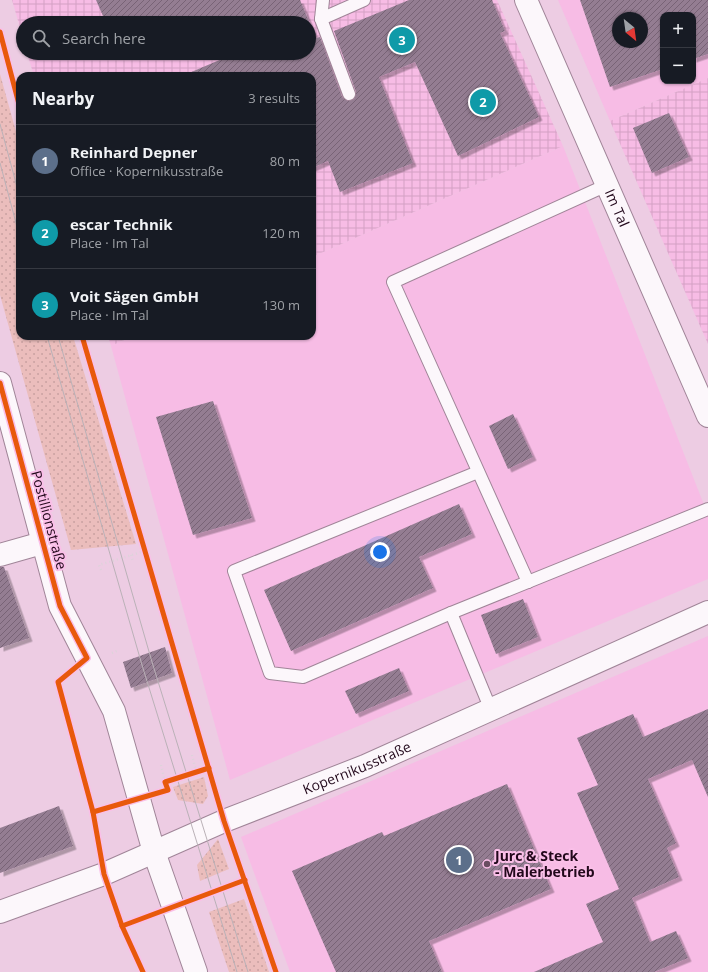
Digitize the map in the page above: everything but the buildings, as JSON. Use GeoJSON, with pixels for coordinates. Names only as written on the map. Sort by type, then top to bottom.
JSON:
{"type":"FeatureCollection","features":[{"type":"Feature","properties":{"kind":"street","name":"Im Tal"},"geometry":{"type":"LineString","coordinates":[[526,0],[708,416]]}},
{"type":"Feature","properties":{"kind":"street","name":"Postillionstraße"},"geometry":{"type":"LineString","coordinates":[[0,383],[60,606],[114,711],[154,852],[196,972]]}},
{"type":"Feature","properties":{"kind":"street"},"geometry":{"type":"LineString","coordinates":[[0,555],[42,543]]}},
{"type":"Feature","properties":{"kind":"street","name":"Kopernikusstraße"},"geometry":{"type":"LineString","coordinates":[[0,912],[104,874],[224,821],[364,766],[708,612]]}},
{"type":"Feature","properties":{"kind":"lane"},"geometry":{"type":"LineString","coordinates":[[323,0],[321,19],[349,94]]}},
{"type":"Feature","properties":{"kind":"lane"},"geometry":{"type":"LineString","coordinates":[[321,19],[364,0]]}},
{"type":"Feature","properties":{"kind":"lane"},"geometry":{"type":"LineString","coordinates":[[528,582],[393,282],[607,185]]}},
{"type":"Feature","properties":{"kind":"lane"},"geometry":{"type":"LineString","coordinates":[[478,472],[234,571],[270,673],[303,677],[451,613],[708,509]]}},
{"type":"Feature","properties":{"kind":"lane"},"geometry":{"type":"LineString","coordinates":[[451,613],[490,710]]}},
{"type":"Feature","properties":{"kind":"path"},"geometry":{"type":"LineString","coordinates":[[101,570],[99,565],[145,551]]}},
{"type":"Feature","properties":{"kind":"path"},"geometry":{"type":"LineString","coordinates":[[132,554],[133,561]]}},
{"type":"Feature","properties":{"kind":"path"},"geometry":{"type":"LineString","coordinates":[[192,755],[196,771]]}},
{"type":"Feature","properties":{"kind":"path"},"geometry":{"type":"LineString","coordinates":[[160,765],[165,782]]}},
{"type":"Feature","properties":{"kind":"shaded area"},"geometry":{"type":"Polygon","coordinates":[[[12,0],[497,0],[563,146],[316,255],[316,72],[33,72],[29,60],[316,60],[316,16],[17,16],[12,0]]]}},
{"type":"Feature","properties":{"kind":"shaded area"},"geometry":{"type":"Polygon","coordinates":[[[558,0],[708,0],[708,78],[696,83],[696,12],[660,12],[660,84],[694,84],[610,121],[558,0]]]}},
{"type":"Feature","properties":{"kind":"shaded area"},"geometry":{"type":"Polygon","coordinates":[[[0,74],[16,132],[16,340],[74,340],[136,544],[71,550],[0,295],[0,74]]]}},
{"type":"Feature","properties":{"kind":"shaded area"},"geometry":{"type":"Polygon","coordinates":[[[708,78],[708,344],[610,121],[708,78]]]}},
{"type":"Feature","properties":{"kind":"shaded area"},"geometry":{"type":"Polygon","coordinates":[[[563,146],[708,515],[708,579],[230,780],[111,346],[124,340],[316,340],[316,255],[563,146]]]}},
{"type":"Feature","properties":{"kind":"shaded area"},"geometry":{"type":"Polygon","coordinates":[[[109,340],[124,340],[111,346],[109,340]]]}},
{"type":"Feature","properties":{"kind":"shaded area"},"geometry":{"type":"Polygon","coordinates":[[[708,636],[708,972],[290,972],[241,837],[708,636]]]}},
{"type":"Feature","properties":{"kind":"shaded area"},"geometry":{"type":"Polygon","coordinates":[[[204,777],[208,796],[203,804],[178,800],[173,787],[204,777]]]}},
{"type":"Feature","properties":{"kind":"shaded area"},"geometry":{"type":"Polygon","coordinates":[[[218,839],[229,869],[200,881],[197,865],[218,839]]]}},
{"type":"Feature","properties":{"kind":"shaded area"},"geometry":{"type":"Polygon","coordinates":[[[244,899],[269,972],[229,972],[209,912],[244,899]]]}},
{"type":"Feature","properties":{"kind":"tram line"},"geometry":{"type":"LineString","coordinates":[[0,124],[16,183]]}},
{"type":"Feature","properties":{"kind":"tram line"},"geometry":{"type":"LineString","coordinates":[[0,163],[16,223]]}},
{"type":"Feature","properties":{"kind":"tram line"},"geometry":{"type":"LineString","coordinates":[[48,340],[142,665],[237,972]]}},
{"type":"Feature","properties":{"kind":"tram line"},"geometry":{"type":"LineString","coordinates":[[59,340],[152,662],[248,972]]}},
{"type":"Feature","properties":{"kind":"cycle path"},"geometry":{"type":"LineString","coordinates":[[0,32],[16,93]]}},
{"type":"Feature","properties":{"kind":"cycle path"},"geometry":{"type":"LineString","coordinates":[[83,340],[224,821],[276,972]]}},
{"type":"Feature","properties":{"kind":"cycle path"},"geometry":{"type":"LineString","coordinates":[[0,383],[60,606],[87,658],[58,682],[93,812],[104,874],[122,926],[143,972]]}},
{"type":"Feature","properties":{"kind":"cycle path"},"geometry":{"type":"LineString","coordinates":[[93,812],[168,790],[165,782],[209,768]]}},
{"type":"Feature","properties":{"kind":"cycle path"},"geometry":{"type":"LineString","coordinates":[[122,926],[245,880]]}},
{"type":"Feature","properties":{"kind":"place","name":"Voit Sägen GmbH"},"geometry":{"type":"Point","coordinates":[402,40]}},
{"type":"Feature","properties":{"kind":"place","name":"escar Technik"},"geometry":{"type":"Point","coordinates":[483,102]}},
{"type":"Feature","properties":{"kind":"place","name":"Reinhard Depner"},"geometry":{"type":"Point","coordinates":[459,860]}},
{"type":"Feature","properties":{"kind":"place","name":"Jurc & Steck - Malerbetrieb"},"geometry":{"type":"Point","coordinates":[487,864]}}]}
